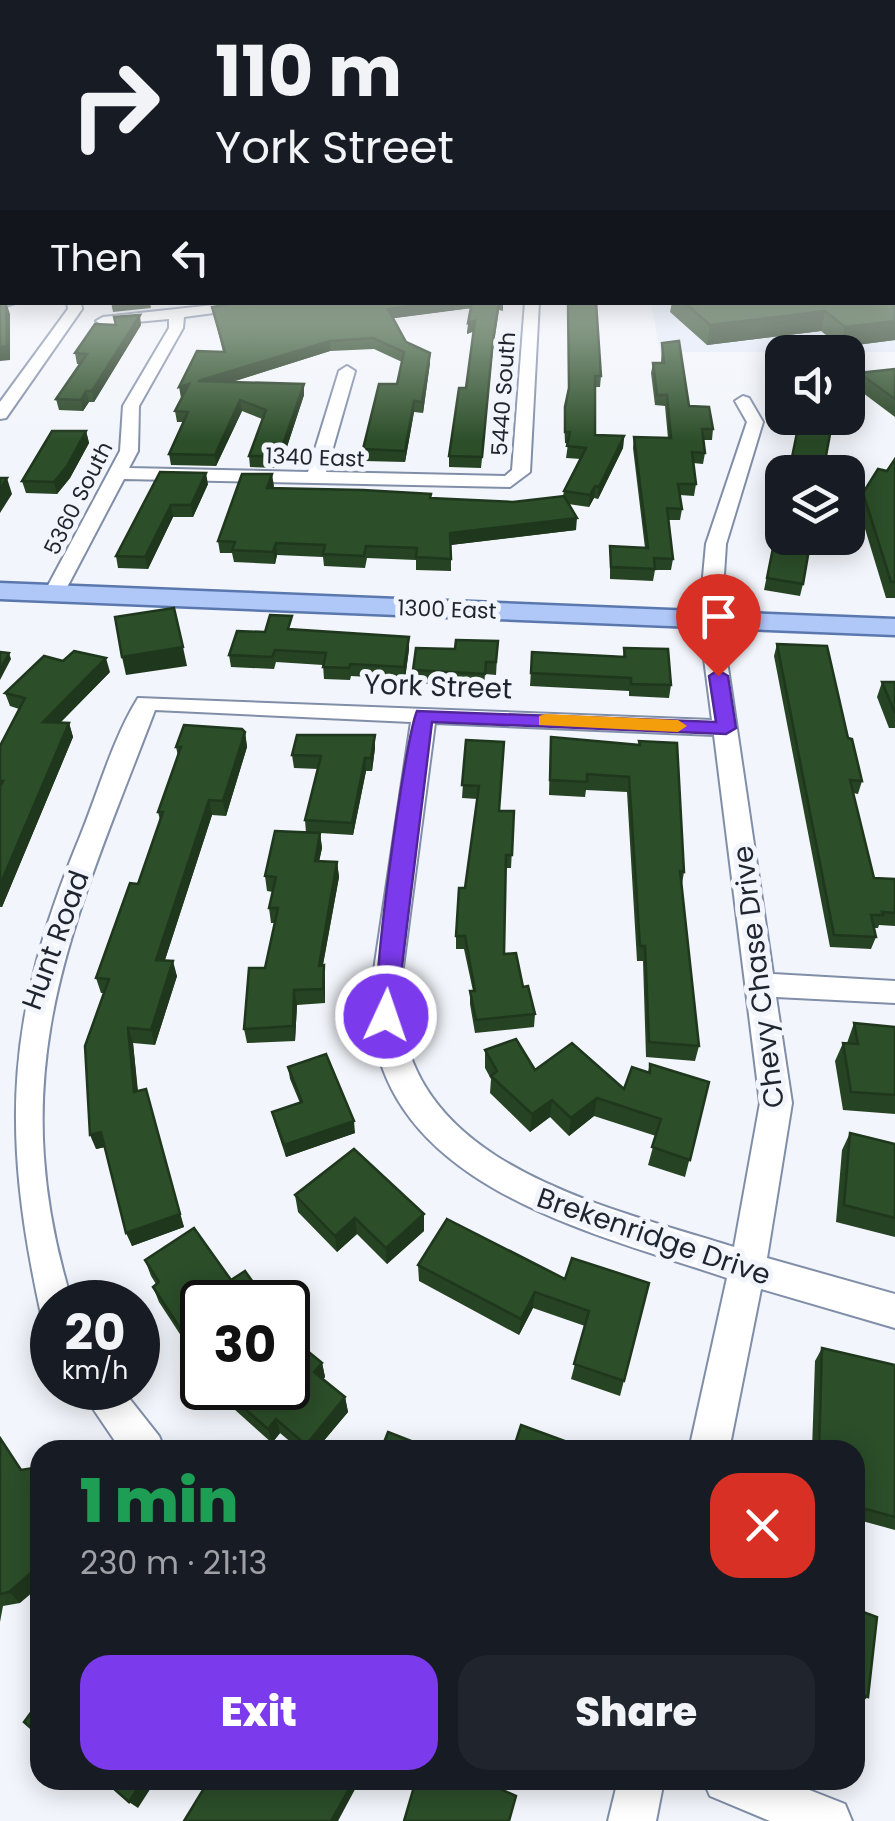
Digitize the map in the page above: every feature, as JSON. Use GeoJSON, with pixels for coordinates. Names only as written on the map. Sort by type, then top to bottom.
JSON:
{"type":"FeatureCollection","features":[{"type":"Feature","properties":{"kind":"main road","name":"1300 East"},"geometry":{"type":"LineString","coordinates":[[0,591],[895,628]]}},
{"type":"Feature","properties":{"kind":"street"},"geometry":{"type":"LineString","coordinates":[[0,414],[74,305]]}},
{"type":"Feature","properties":{"kind":"street"},"geometry":{"type":"LineString","coordinates":[[103,322],[260,305]]}},
{"type":"Feature","properties":{"kind":"street","name":"5440 South"},"geometry":{"type":"LineString","coordinates":[[510,482],[521,472],[532,305]]}},
{"type":"Feature","properties":{"kind":"street","name":"5360 South"},"geometry":{"type":"LineString","coordinates":[[54,593],[132,442],[131,406],[177,325],[177,314]]}},
{"type":"Feature","properties":{"kind":"street"},"geometry":{"type":"LineString","coordinates":[[316,479],[348,371]]}},
{"type":"Feature","properties":{"kind":"street","name":"Chevy Chase Drive"},"geometry":{"type":"LineString","coordinates":[[712,1440],[775,1114],[774,1074],[710,620],[716,544],[755,422],[743,401]]}},
{"type":"Feature","properties":{"kind":"street","name":"1340 East"},"geometry":{"type":"LineString","coordinates":[[117,473],[510,482]]}},
{"type":"Feature","properties":{"kind":"street","name":"York Street"},"geometry":{"type":"LineString","coordinates":[[146,703],[726,728]]}},
{"type":"Feature","properties":{"kind":"street","name":"Hunt Road"},"geometry":{"type":"LineString","coordinates":[[46,1280],[20,1191],[14,1109],[19,1051],[43,962],[146,703]]}},
{"type":"Feature","properties":{"kind":"street","name":"Brekenridge Drive"},"geometry":{"type":"LineString","coordinates":[[424,715],[386,993],[390,1039],[408,1085],[440,1130],[514,1187],[576,1213],[895,1311]]}},
{"type":"Feature","properties":{"kind":"street"},"geometry":{"type":"LineString","coordinates":[[762,985],[895,992]]}},
{"type":"Feature","properties":{"kind":"street"},"geometry":{"type":"LineString","coordinates":[[115,1410],[137,1440]]}},
{"type":"Feature","properties":{"kind":"street"},"geometry":{"type":"LineString","coordinates":[[632,1821],[639,1790]]}},
{"type":"Feature","properties":{"kind":"street"},"geometry":{"type":"LineString","coordinates":[[751,1790],[828,1821]]}},
{"type":"Feature","properties":{"kind":"shaded area"},"geometry":{"type":"Polygon","coordinates":[[[651,305],[894,305],[895,352],[865,352],[865,335],[765,335],[765,352],[660,352],[651,305]]]}},
{"type":"Feature","properties":{"kind":"building"},"geometry":{"type":"Polygon","coordinates":[[[0,305],[6,305],[7,346],[0,347],[0,305]]]}},
{"type":"Feature","properties":{"kind":"building"},"geometry":{"type":"Polygon","coordinates":[[[416,305],[388,309],[406,342],[430,353],[422,402],[414,401],[405,451],[363,449],[379,384],[397,384],[404,352],[373,338],[330,341],[198,381],[304,384],[279,456],[249,456],[266,410],[240,400],[215,455],[169,454],[188,412],[175,411],[189,384],[179,387],[197,351],[225,352],[212,307],[416,305]]]}},
{"type":"Feature","properties":{"kind":"building"},"geometry":{"type":"Polygon","coordinates":[[[471,305],[499,305],[482,457],[449,456],[459,388],[466,388],[475,321],[468,323],[471,305]]]}},
{"type":"Feature","properties":{"kind":"building"},"geometry":{"type":"Polygon","coordinates":[[[568,305],[596,305],[601,376],[595,376],[595,435],[624,436],[599,487],[595,486],[590,495],[564,491],[586,448],[567,446],[570,432],[565,432],[565,407],[569,388],[568,305]]]}},
{"type":"Feature","properties":{"kind":"building"},"geometry":{"type":"Polygon","coordinates":[[[687,305],[895,305],[895,321],[845,327],[825,311],[710,325],[687,305]]]}},
{"type":"Feature","properties":{"kind":"building"},"geometry":{"type":"Polygon","coordinates":[[[140,315],[92,391],[86,391],[81,400],[56,399],[87,354],[75,353],[95,324],[116,325],[114,317],[140,315]]]}},
{"type":"Feature","properties":{"kind":"building"},"geometry":{"type":"Polygon","coordinates":[[[679,341],[689,406],[709,407],[713,429],[702,429],[705,453],[692,452],[696,484],[678,484],[682,509],[667,508],[673,559],[654,558],[655,569],[611,567],[610,546],[648,548],[634,437],[671,438],[667,395],[657,395],[653,363],[664,363],[662,343],[679,341]]]}},
{"type":"Feature","properties":{"kind":"building"},"geometry":{"type":"Polygon","coordinates":[[[895,369],[895,399],[865,377],[865,372],[895,369]]]}},
{"type":"Feature","properties":{"kind":"building"},"geometry":{"type":"Polygon","coordinates":[[[52,431],[86,431],[54,482],[22,481],[52,431]]]}},
{"type":"Feature","properties":{"kind":"building"},"geometry":{"type":"Polygon","coordinates":[[[797,435],[830,435],[826,455],[792,455],[797,435]]]}},
{"type":"Feature","properties":{"kind":"building"},"geometry":{"type":"Polygon","coordinates":[[[895,459],[895,582],[891,582],[865,499],[865,490],[878,469],[887,471],[895,459]]]}},
{"type":"Feature","properties":{"kind":"building"},"geometry":{"type":"Polygon","coordinates":[[[160,472],[206,473],[191,505],[171,505],[145,557],[116,556],[160,472]]]}},
{"type":"Feature","properties":{"kind":"building"},"geometry":{"type":"Polygon","coordinates":[[[242,474],[272,474],[267,488],[363,490],[513,502],[564,496],[577,518],[450,533],[451,559],[416,557],[417,548],[366,546],[364,556],[323,554],[325,545],[276,543],[273,552],[232,550],[235,542],[218,541],[242,474]]]}},
{"type":"Feature","properties":{"kind":"building"},"geometry":{"type":"Polygon","coordinates":[[[772,555],[808,555],[803,584],[767,578],[772,555]]]}},
{"type":"Feature","properties":{"kind":"building"},"geometry":{"type":"Polygon","coordinates":[[[174,608],[183,647],[122,657],[115,617],[174,608]]]}},
{"type":"Feature","properties":{"kind":"building"},"geometry":{"type":"Polygon","coordinates":[[[270,615],[292,616],[288,629],[409,637],[404,667],[323,667],[326,653],[275,650],[272,657],[229,655],[237,631],[265,632],[270,615]]]}},
{"type":"Feature","properties":{"kind":"building"},"geometry":{"type":"Polygon","coordinates":[[[456,640],[498,641],[496,662],[486,662],[485,674],[413,670],[416,648],[455,649],[456,640]]]}},
{"type":"Feature","properties":{"kind":"building"},"geometry":{"type":"Polygon","coordinates":[[[777,644],[827,646],[862,781],[850,780],[874,878],[895,879],[895,913],[871,915],[876,937],[834,935],[777,644]]]}},
{"type":"Feature","properties":{"kind":"building"},"geometry":{"type":"Polygon","coordinates":[[[624,648],[668,649],[671,685],[631,684],[631,678],[531,673],[532,652],[625,657],[624,648]]]}},
{"type":"Feature","properties":{"kind":"building"},"geometry":{"type":"Polygon","coordinates":[[[74,651],[106,658],[43,722],[69,723],[0,885],[0,746],[25,698],[5,693],[44,656],[63,661],[74,651]]]}},
{"type":"Feature","properties":{"kind":"building"},"geometry":{"type":"Polygon","coordinates":[[[0,652],[9,653],[0,670],[0,652]]]}},
{"type":"Feature","properties":{"kind":"building"},"geometry":{"type":"Polygon","coordinates":[[[882,682],[895,682],[895,713],[882,682]]]}},
{"type":"Feature","properties":{"kind":"building"},"geometry":{"type":"Polygon","coordinates":[[[184,725],[245,732],[223,801],[209,800],[156,960],[173,961],[151,1030],[128,1028],[134,1092],[146,1089],[180,1214],[126,1233],[101,1132],[90,1135],[85,1046],[109,979],[96,978],[130,883],[138,884],[163,812],[158,812],[181,747],[176,747],[184,725]]]}},
{"type":"Feature","properties":{"kind":"building"},"geometry":{"type":"Polygon","coordinates":[[[297,735],[375,735],[371,758],[365,758],[352,823],[305,820],[321,756],[292,755],[297,735]]]}},
{"type":"Feature","properties":{"kind":"building"},"geometry":{"type":"Polygon","coordinates":[[[551,737],[640,745],[639,741],[677,743],[684,872],[680,871],[699,1046],[649,1042],[645,946],[640,946],[629,777],[587,774],[587,782],[550,780],[551,737]]]}},
{"type":"Feature","properties":{"kind":"building"},"geometry":{"type":"Polygon","coordinates":[[[466,740],[504,742],[499,811],[514,811],[512,855],[506,855],[504,954],[516,953],[523,987],[528,986],[535,1014],[476,1020],[465,936],[456,936],[459,888],[465,888],[479,786],[462,785],[466,740]]]}},
{"type":"Feature","properties":{"kind":"building"},"geometry":{"type":"Polygon","coordinates":[[[275,831],[320,833],[315,861],[337,862],[319,966],[324,965],[323,989],[294,990],[293,1026],[244,1029],[249,968],[265,968],[278,908],[269,908],[276,877],[265,876],[275,831]]]}},
{"type":"Feature","properties":{"kind":"building"},"geometry":{"type":"Polygon","coordinates":[[[854,1023],[895,1027],[895,1095],[851,1092],[843,1043],[858,1044],[854,1023]]]}},
{"type":"Feature","properties":{"kind":"building"},"geometry":{"type":"Polygon","coordinates":[[[516,1039],[535,1070],[572,1043],[624,1089],[632,1067],[650,1073],[650,1064],[709,1082],[690,1160],[652,1147],[661,1119],[597,1098],[571,1118],[552,1100],[532,1114],[491,1076],[497,1071],[485,1050],[516,1039]]]}},
{"type":"Feature","properties":{"kind":"building"},"geometry":{"type":"Polygon","coordinates":[[[326,1054],[354,1121],[284,1145],[272,1112],[302,1102],[288,1067],[326,1054]]]}},
{"type":"Feature","properties":{"kind":"building"},"geometry":{"type":"Polygon","coordinates":[[[850,1133],[895,1144],[895,1218],[844,1205],[850,1133]]]}},
{"type":"Feature","properties":{"kind":"building"},"geometry":{"type":"Polygon","coordinates":[[[354,1149],[424,1214],[386,1248],[355,1218],[335,1236],[295,1195],[354,1149]]]}},
{"type":"Feature","properties":{"kind":"building"},"geometry":{"type":"Polygon","coordinates":[[[447,1219],[565,1279],[572,1258],[649,1283],[624,1381],[574,1364],[589,1311],[535,1292],[521,1319],[418,1265],[447,1219]]]}},
{"type":"Feature","properties":{"kind":"building"},"geometry":{"type":"Polygon","coordinates":[[[194,1228],[231,1280],[180,1280],[180,1328],[160,1298],[160,1280],[145,1260],[194,1228]]]}},
{"type":"Feature","properties":{"kind":"building"},"geometry":{"type":"Polygon","coordinates":[[[245,1271],[251,1280],[231,1280],[245,1271]]]}},
{"type":"Feature","properties":{"kind":"building"},"geometry":{"type":"Polygon","coordinates":[[[822,1348],[895,1365],[895,1517],[865,1509],[865,1440],[819,1440],[822,1348]]]}},
{"type":"Feature","properties":{"kind":"building"},"geometry":{"type":"Polygon","coordinates":[[[310,1353],[322,1363],[314,1372],[345,1397],[310,1440],[300,1440],[276,1419],[268,1429],[246,1410],[310,1410],[310,1353]]]}},
{"type":"Feature","properties":{"kind":"building"},"geometry":{"type":"Polygon","coordinates":[[[521,1425],[562,1440],[516,1440],[521,1425]]]}},
{"type":"Feature","properties":{"kind":"building"},"geometry":{"type":"Polygon","coordinates":[[[388,1432],[408,1440],[385,1440],[388,1432]]]}},
{"type":"Feature","properties":{"kind":"building"},"geometry":{"type":"Polygon","coordinates":[[[0,1438],[21,1470],[30,1469],[30,1574],[9,1592],[0,1594],[0,1438]]]}},
{"type":"Feature","properties":{"kind":"building"},"geometry":{"type":"Polygon","coordinates":[[[865,1613],[877,1617],[868,1697],[865,1696],[865,1613]]]}},
{"type":"Feature","properties":{"kind":"building"},"geometry":{"type":"Polygon","coordinates":[[[115,1790],[137,1790],[129,1802],[115,1790]]]}},
{"type":"Feature","properties":{"kind":"building"},"geometry":{"type":"Polygon","coordinates":[[[203,1790],[348,1790],[331,1821],[184,1821],[203,1790]]]}},
{"type":"Feature","properties":{"kind":"building"},"geometry":{"type":"Polygon","coordinates":[[[413,1790],[502,1790],[516,1796],[509,1821],[404,1821],[413,1790]]]}},
{"type":"Feature","properties":{"kind":"slow traffic"},"geometry":{"type":"LineString","coordinates":[[546,720],[678,726]]}},
{"type":"Feature","properties":{"kind":"route"},"geometry":{"type":"LineString","coordinates":[[386,1016],[388,972],[424,715],[726,728],[718,676]]}}]}
